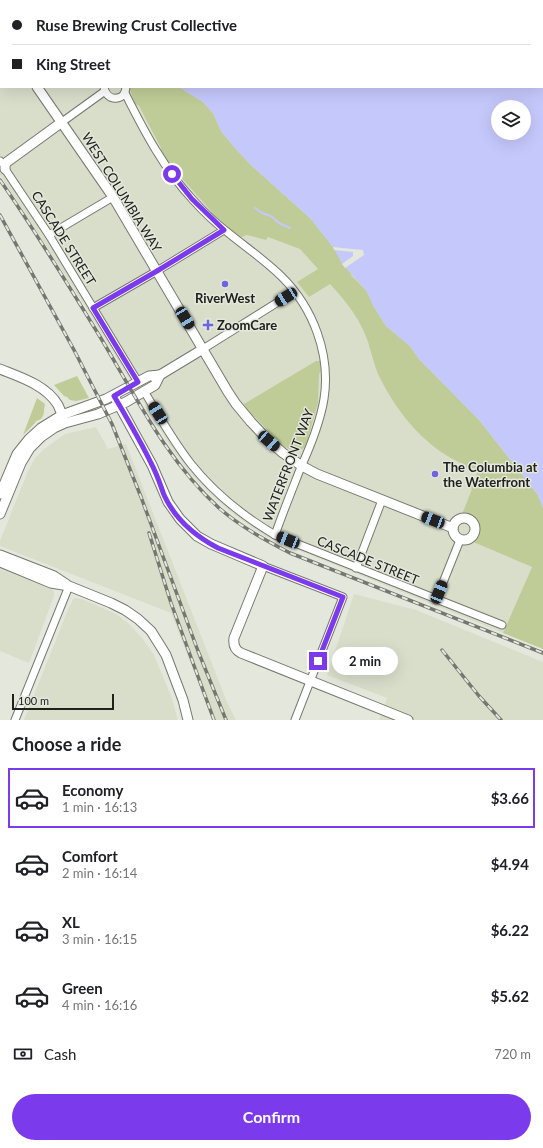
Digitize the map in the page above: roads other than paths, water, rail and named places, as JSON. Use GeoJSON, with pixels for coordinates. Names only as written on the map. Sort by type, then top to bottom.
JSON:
{"type":"FeatureCollection","features":[{"type":"Feature","properties":{"kind":"street","name":"WEST COLUMBIA WAY"},"geometry":{"type":"LineString","coordinates":[[38,88],[112,197],[236,404],[269,441],[283,453],[317,474],[453,528]]}},
{"type":"Feature","properties":{"kind":"street"},"geometry":{"type":"LineString","coordinates":[[1,165],[8,156],[17,155],[105,89],[109,97],[113,98],[120,98],[126,90]]}},
{"type":"Feature","properties":{"kind":"street","name":"WATERFRONT WAY"},"geometry":{"type":"LineString","coordinates":[[126,90],[148,136],[178,183],[206,214],[282,277],[308,311],[317,332],[322,352],[325,376],[324,397],[321,414],[316,432],[275,535]]}},
{"type":"Feature","properties":{"kind":"street","name":"CASCADE STREET"},"geometry":{"type":"LineString","coordinates":[[1,165],[49,235],[138,382]]}},
{"type":"Feature","properties":{"kind":"street"},"geometry":{"type":"LineString","coordinates":[[49,235],[112,197]]}},
{"type":"Feature","properties":{"kind":"street"},"geometry":{"type":"LineString","coordinates":[[93,308],[224,230]]}},
{"type":"Feature","properties":{"kind":"street"},"geometry":{"type":"LineString","coordinates":[[0,514],[18,469],[27,452],[63,419],[98,414],[119,405],[154,384],[160,376],[294,292]]}},
{"type":"Feature","properties":{"kind":"street"},"geometry":{"type":"LineString","coordinates":[[0,369],[29,381],[42,389],[58,405],[63,419]]}},
{"type":"Feature","properties":{"kind":"street"},"geometry":{"type":"LineString","coordinates":[[0,494],[11,466],[21,448],[37,431],[114,396],[149,376],[160,376]]}},
{"type":"Feature","properties":{"kind":"street","name":"CASCADE STREET"},"geometry":{"type":"LineString","coordinates":[[144,391],[178,446],[199,474],[220,496],[239,512],[275,535],[502,625]]}},
{"type":"Feature","properties":{"kind":"street"},"geometry":{"type":"LineString","coordinates":[[114,396],[152,465],[171,508],[185,525],[204,540],[218,548],[343,597],[295,720]]}},
{"type":"Feature","properties":{"kind":"street"},"geometry":{"type":"LineString","coordinates":[[356,568],[382,500]]}},
{"type":"Feature","properties":{"kind":"street"},"geometry":{"type":"LineString","coordinates":[[461,518],[468,518],[474,523],[476,530],[473,536],[467,540],[460,540],[455,536],[453,528],[456,522],[461,518]]}},
{"type":"Feature","properties":{"kind":"street"},"geometry":{"type":"LineString","coordinates":[[436,600],[460,540]]}},
{"type":"Feature","properties":{"kind":"street"},"geometry":{"type":"LineString","coordinates":[[0,555],[54,576],[68,586],[125,610],[138,619],[151,631],[161,645],[169,661],[183,700],[188,720]]}},
{"type":"Feature","properties":{"kind":"street"},"geometry":{"type":"LineString","coordinates":[[0,562],[51,583],[68,586]]}},
{"type":"Feature","properties":{"kind":"street"},"geometry":{"type":"LineString","coordinates":[[263,566],[234,638],[234,645],[236,649],[240,653],[408,720]]}},
{"type":"Feature","properties":{"kind":"street"},"geometry":{"type":"LineString","coordinates":[[15,720],[68,586]]}},
{"type":"Feature","properties":{"kind":"water"},"geometry":{"type":"Polygon","coordinates":[[[181,88],[543,88],[543,508],[538,495],[480,421],[419,359],[410,346],[386,326],[374,307],[366,290],[342,264],[333,247],[310,218],[251,165],[234,147],[221,131],[213,113],[203,102],[181,88]]]}},
{"type":"Feature","properties":{"kind":"waterway"},"geometry":{"type":"LineString","coordinates":[[255,208],[290,228]]}},
{"type":"Feature","properties":{"kind":"railway"},"geometry":{"type":"LineString","coordinates":[[0,180],[65,279],[154,429],[184,471],[227,515],[262,538],[290,553],[543,653]]}},
{"type":"Feature","properties":{"kind":"railway"},"geometry":{"type":"LineString","coordinates":[[0,215],[74,350],[112,424],[141,497],[198,651],[226,720]]}},
{"type":"Feature","properties":{"kind":"railway"},"geometry":{"type":"LineString","coordinates":[[149,533],[171,603],[214,720]]}},
{"type":"Feature","properties":{"kind":"railway"},"geometry":{"type":"LineString","coordinates":[[442,650],[479,696],[501,720]]}},
{"type":"Feature","properties":{"kind":"place","name":"RiverWest"},"geometry":{"type":"Point","coordinates":[225,284]}},
{"type":"Feature","properties":{"kind":"place","name":"ZoomCare"},"geometry":{"type":"Point","coordinates":[208,325]}},
{"type":"Feature","properties":{"kind":"place","name":"The Columbia at the Waterfront"},"geometry":{"type":"Point","coordinates":[435,474]}}]}
